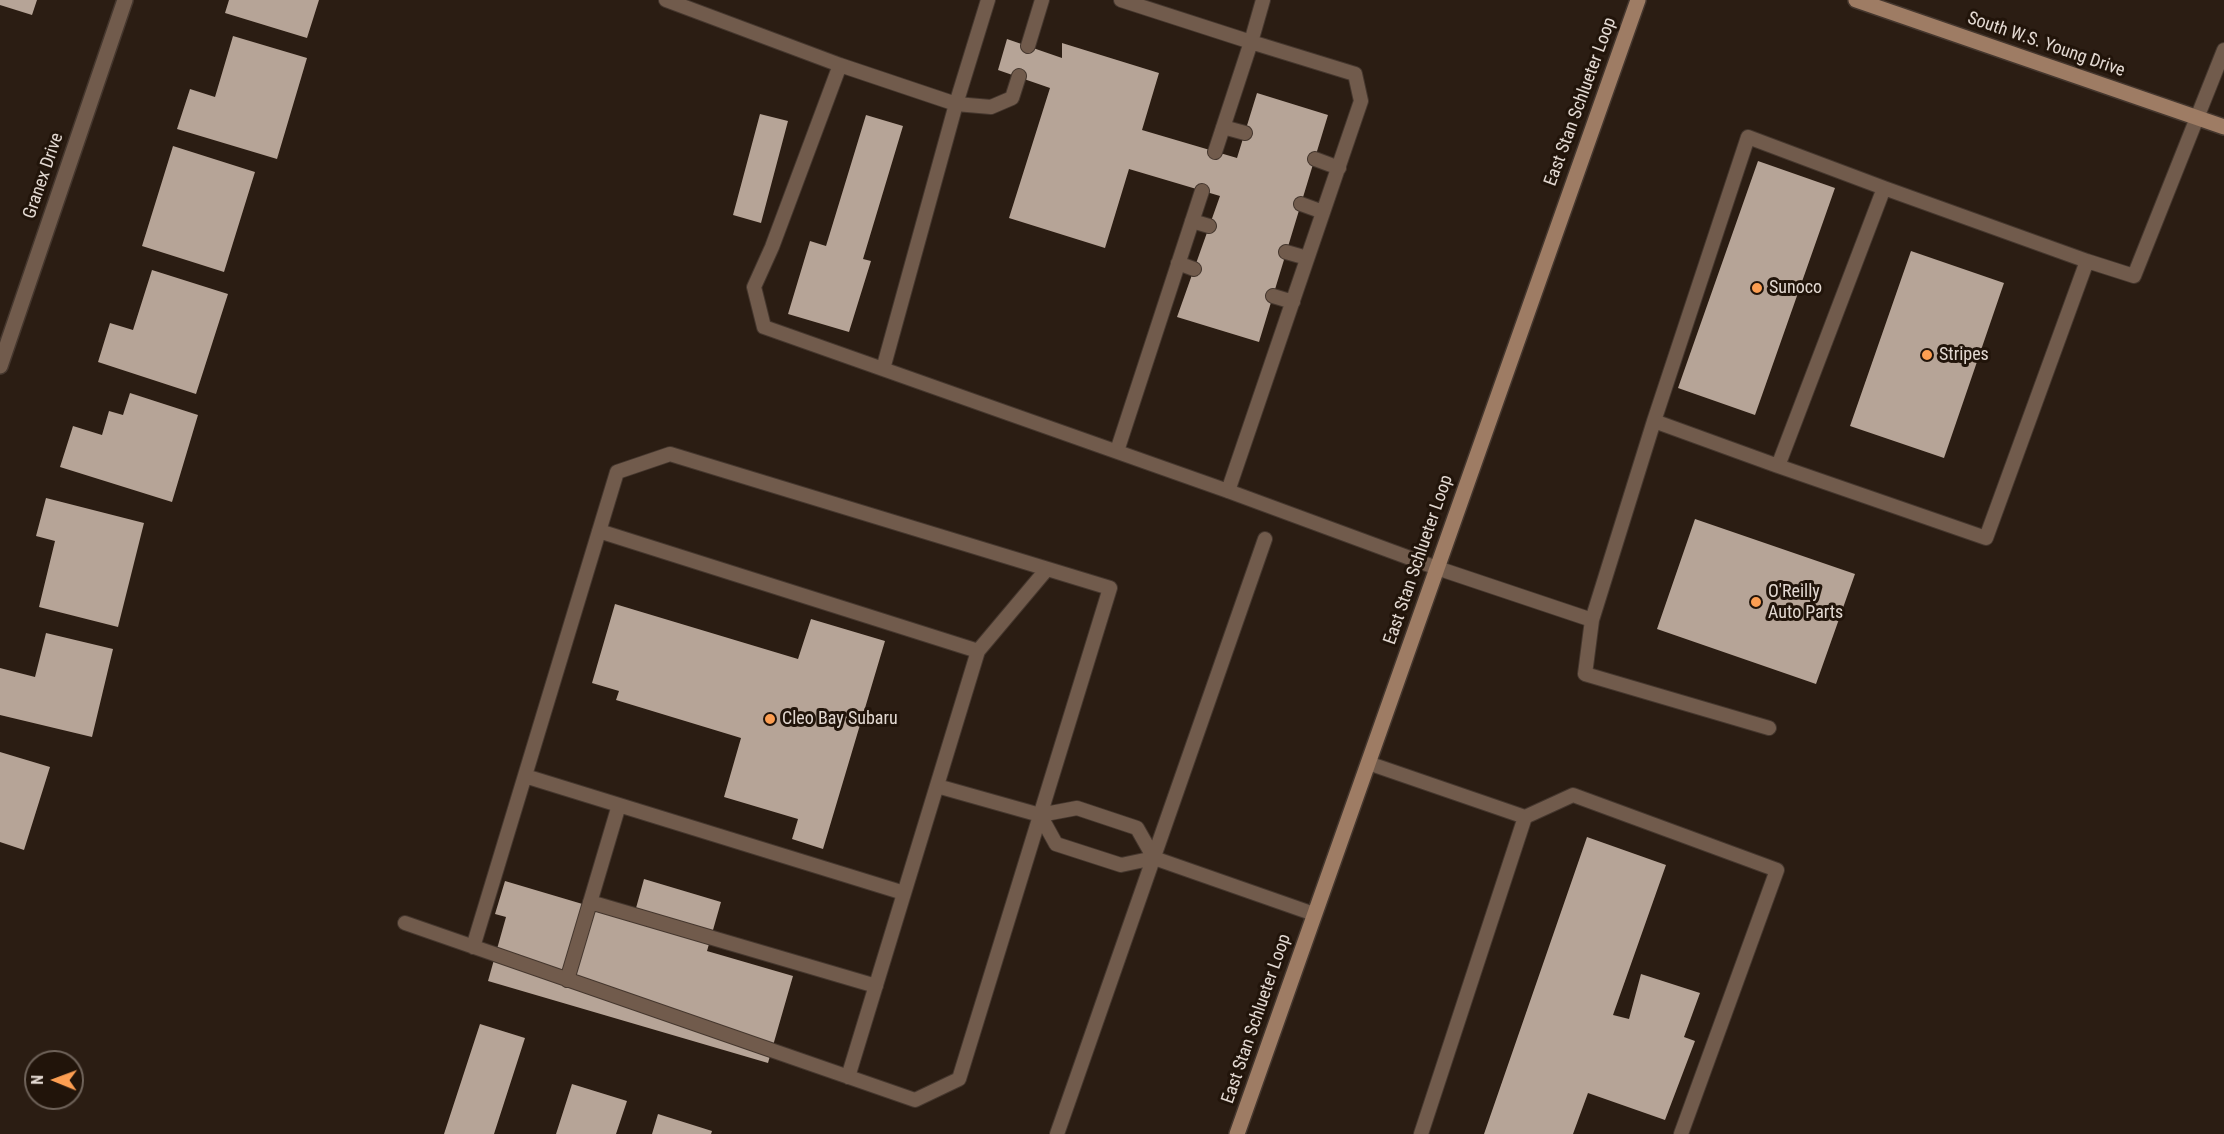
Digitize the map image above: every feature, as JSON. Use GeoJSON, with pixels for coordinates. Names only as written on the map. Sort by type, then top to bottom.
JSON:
{"type":"FeatureCollection","features":[{"type":"Feature","properties":{"kind":"main road","name":"East Stan Schlueter Loop"},"geometry":{"type":"LineString","coordinates":[[1237,1134],[1638,0]]}},
{"type":"Feature","properties":{"kind":"main road","name":"South W.S. Young Drive"},"geometry":{"type":"LineString","coordinates":[[1856,0],[2224,127]]}},
{"type":"Feature","properties":{"kind":"street","name":"Granex Drive"},"geometry":{"type":"LineString","coordinates":[[0,366],[126,0]]}},
{"type":"Feature","properties":{"kind":"lane"},"geometry":{"type":"LineString","coordinates":[[666,0],[840,65],[956,104],[991,107],[1012,98],[1019,76]]}},
{"type":"Feature","properties":{"kind":"lane"},"geometry":{"type":"LineString","coordinates":[[883,369],[956,104],[988,0]]}},
{"type":"Feature","properties":{"kind":"lane"},"geometry":{"type":"LineString","coordinates":[[1028,46],[1042,0]]}},
{"type":"Feature","properties":{"kind":"lane"},"geometry":{"type":"LineString","coordinates":[[1121,0],[1354,74],[1361,101],[1228,491]]}},
{"type":"Feature","properties":{"kind":"lane"},"geometry":{"type":"LineString","coordinates":[[1215,152],[1263,0]]}},
{"type":"Feature","properties":{"kind":"lane"},"geometry":{"type":"LineString","coordinates":[[1769,728],[1585,674],[1592,620],[1654,421],[1748,137],[1884,188],[2134,276],[2224,50]]}},
{"type":"Feature","properties":{"kind":"lane"},"geometry":{"type":"LineString","coordinates":[[840,65],[772,247],[754,287],[764,327],[1117,451],[1437,568],[1592,620]]}},
{"type":"Feature","properties":{"kind":"lane"},"geometry":{"type":"LineString","coordinates":[[1223,126],[1245,133]]}},
{"type":"Feature","properties":{"kind":"lane"},"geometry":{"type":"LineString","coordinates":[[1315,159],[1339,168]]}},
{"type":"Feature","properties":{"kind":"lane"},"geometry":{"type":"LineString","coordinates":[[1778,466],[1884,188]]}},
{"type":"Feature","properties":{"kind":"lane"},"geometry":{"type":"LineString","coordinates":[[1117,451],[1202,191]]}},
{"type":"Feature","properties":{"kind":"lane"},"geometry":{"type":"LineString","coordinates":[[1301,204],[1323,212]]}},
{"type":"Feature","properties":{"kind":"lane"},"geometry":{"type":"LineString","coordinates":[[1192,221],[1209,226]]}},
{"type":"Feature","properties":{"kind":"lane"},"geometry":{"type":"LineString","coordinates":[[1286,252],[1307,258]]}},
{"type":"Feature","properties":{"kind":"lane"},"geometry":{"type":"LineString","coordinates":[[1654,421],[1986,538],[2087,261]]}},
{"type":"Feature","properties":{"kind":"lane"},"geometry":{"type":"LineString","coordinates":[[1178,263],[1194,269]]}},
{"type":"Feature","properties":{"kind":"lane"},"geometry":{"type":"LineString","coordinates":[[1273,296],[1293,302]]}},
{"type":"Feature","properties":{"kind":"lane"},"geometry":{"type":"LineString","coordinates":[[405,923],[473,947],[567,980],[915,1100],[959,1078],[1110,588],[670,454],[617,472],[473,947]]}},
{"type":"Feature","properties":{"kind":"lane"},"geometry":{"type":"LineString","coordinates":[[599,531],[978,651]]}},
{"type":"Feature","properties":{"kind":"lane"},"geometry":{"type":"LineString","coordinates":[[1057,1134],[1264,538]]}},
{"type":"Feature","properties":{"kind":"lane"},"geometry":{"type":"LineString","coordinates":[[848,1077],[978,651],[1047,569]]}},
{"type":"Feature","properties":{"kind":"lane"},"geometry":{"type":"LineString","coordinates":[[1368,763],[1526,817],[1573,795],[1777,870],[1681,1134]]}},
{"type":"Feature","properties":{"kind":"lane"},"geometry":{"type":"LineString","coordinates":[[525,776],[904,893]]}},
{"type":"Feature","properties":{"kind":"lane"},"geometry":{"type":"LineString","coordinates":[[937,786],[1040,815],[1077,808],[1137,828],[1154,858]]}},
{"type":"Feature","properties":{"kind":"lane"},"geometry":{"type":"LineString","coordinates":[[567,980],[619,805]]}},
{"type":"Feature","properties":{"kind":"lane"},"geometry":{"type":"LineString","coordinates":[[1040,815],[1056,844],[1121,865],[1154,858],[1314,914]]}},
{"type":"Feature","properties":{"kind":"lane"},"geometry":{"type":"LineString","coordinates":[[1421,1134],[1526,817]]}},
{"type":"Feature","properties":{"kind":"lane"},"geometry":{"type":"LineString","coordinates":[[590,902],[876,986]]}},
{"type":"Feature","properties":{"kind":"building"},"geometry":{"type":"Polygon","coordinates":[[[0,0],[37,0],[32,15],[0,5],[0,0]]]}},
{"type":"Feature","properties":{"kind":"building"},"geometry":{"type":"Polygon","coordinates":[[[229,0],[319,0],[307,38],[225,13],[229,0]]]}},
{"type":"Feature","properties":{"kind":"building"},"geometry":{"type":"Polygon","coordinates":[[[233,36],[307,58],[277,159],[177,129],[190,89],[215,97],[233,36]]]}},
{"type":"Feature","properties":{"kind":"building"},"geometry":{"type":"Polygon","coordinates":[[[1007,39],[1062,58],[1062,43],[1159,73],[1142,130],[1237,158],[1257,93],[1328,115],[1259,342],[1177,317],[1220,196],[1129,169],[1105,248],[1009,218],[1050,88],[998,70],[1007,39]]]}},
{"type":"Feature","properties":{"kind":"building"},"geometry":{"type":"Polygon","coordinates":[[[760,114],[788,121],[761,223],[733,215],[760,114]]]}},
{"type":"Feature","properties":{"kind":"building"},"geometry":{"type":"Polygon","coordinates":[[[866,115],[903,126],[863,259],[871,261],[849,332],[788,314],[810,241],[826,246],[866,115]]]}},
{"type":"Feature","properties":{"kind":"building"},"geometry":{"type":"Polygon","coordinates":[[[173,146],[255,172],[224,272],[142,246],[173,146]]]}},
{"type":"Feature","properties":{"kind":"building","name":"Sunoco"},"geometry":{"type":"Polygon","coordinates":[[[1758,161],[1835,188],[1755,415],[1678,388],[1758,161]]]}},
{"type":"Feature","properties":{"kind":"building","name":"Stripes"},"geometry":{"type":"Polygon","coordinates":[[[1911,251],[2004,283],[1944,458],[1850,426],[1911,251]]]}},
{"type":"Feature","properties":{"kind":"building"},"geometry":{"type":"Polygon","coordinates":[[[152,270],[228,294],[196,394],[98,362],[110,323],[133,330],[152,270]]]}},
{"type":"Feature","properties":{"kind":"building"},"geometry":{"type":"Polygon","coordinates":[[[130,393],[198,415],[172,502],[60,467],[73,426],[102,435],[109,411],[123,415],[130,393]]]}},
{"type":"Feature","properties":{"kind":"building"},"geometry":{"type":"Polygon","coordinates":[[[46,498],[144,523],[118,627],[39,607],[55,541],[36,536],[46,498]]]}},
{"type":"Feature","properties":{"kind":"building","name":"O'Reilly Auto Parts"},"geometry":{"type":"Polygon","coordinates":[[[1695,519],[1855,574],[1816,684],[1657,629],[1695,519]]]}},
{"type":"Feature","properties":{"kind":"building","name":"Cleo Bay Subaru"},"geometry":{"type":"Polygon","coordinates":[[[615,604],[798,659],[811,619],[885,641],[823,849],[792,839],[798,819],[724,797],[741,738],[616,700],[619,691],[592,683],[615,604]]]}},
{"type":"Feature","properties":{"kind":"building"},"geometry":{"type":"Polygon","coordinates":[[[46,633],[113,649],[92,737],[0,715],[0,668],[35,677],[46,633]]]}},
{"type":"Feature","properties":{"kind":"building"},"geometry":{"type":"Polygon","coordinates":[[[0,752],[50,767],[24,850],[0,842],[0,752]]]}},
{"type":"Feature","properties":{"kind":"building"},"geometry":{"type":"Polygon","coordinates":[[[1587,837],[1666,865],[1613,1015],[1629,1019],[1641,974],[1700,993],[1684,1037],[1695,1041],[1665,1120],[1588,1093],[1573,1134],[1484,1134],[1587,837]]]}},
{"type":"Feature","properties":{"kind":"building"},"geometry":{"type":"Polygon","coordinates":[[[644,879],[721,902],[707,951],[793,976],[768,1063],[488,981],[506,917],[495,914],[505,881],[633,919],[644,879]]]}},
{"type":"Feature","properties":{"kind":"building"},"geometry":{"type":"Polygon","coordinates":[[[480,1024],[525,1038],[494,1134],[444,1134],[480,1024]]]}},
{"type":"Feature","properties":{"kind":"building"},"geometry":{"type":"Polygon","coordinates":[[[572,1084],[627,1101],[616,1134],[556,1134],[572,1084]]]}},
{"type":"Feature","properties":{"kind":"building"},"geometry":{"type":"Polygon","coordinates":[[[658,1114],[712,1131],[711,1134],[652,1134],[658,1114]]]}},
{"type":"Feature","properties":{"kind":"place","name":"Sunoco"},"geometry":{"type":"Point","coordinates":[1757,288]}},
{"type":"Feature","properties":{"kind":"place","name":"Stripes"},"geometry":{"type":"Point","coordinates":[1927,355]}},
{"type":"Feature","properties":{"kind":"place","name":"O'Reilly Auto Parts"},"geometry":{"type":"Point","coordinates":[1756,602]}},
{"type":"Feature","properties":{"kind":"place","name":"Cleo Bay Subaru"},"geometry":{"type":"Point","coordinates":[770,719]}}]}
